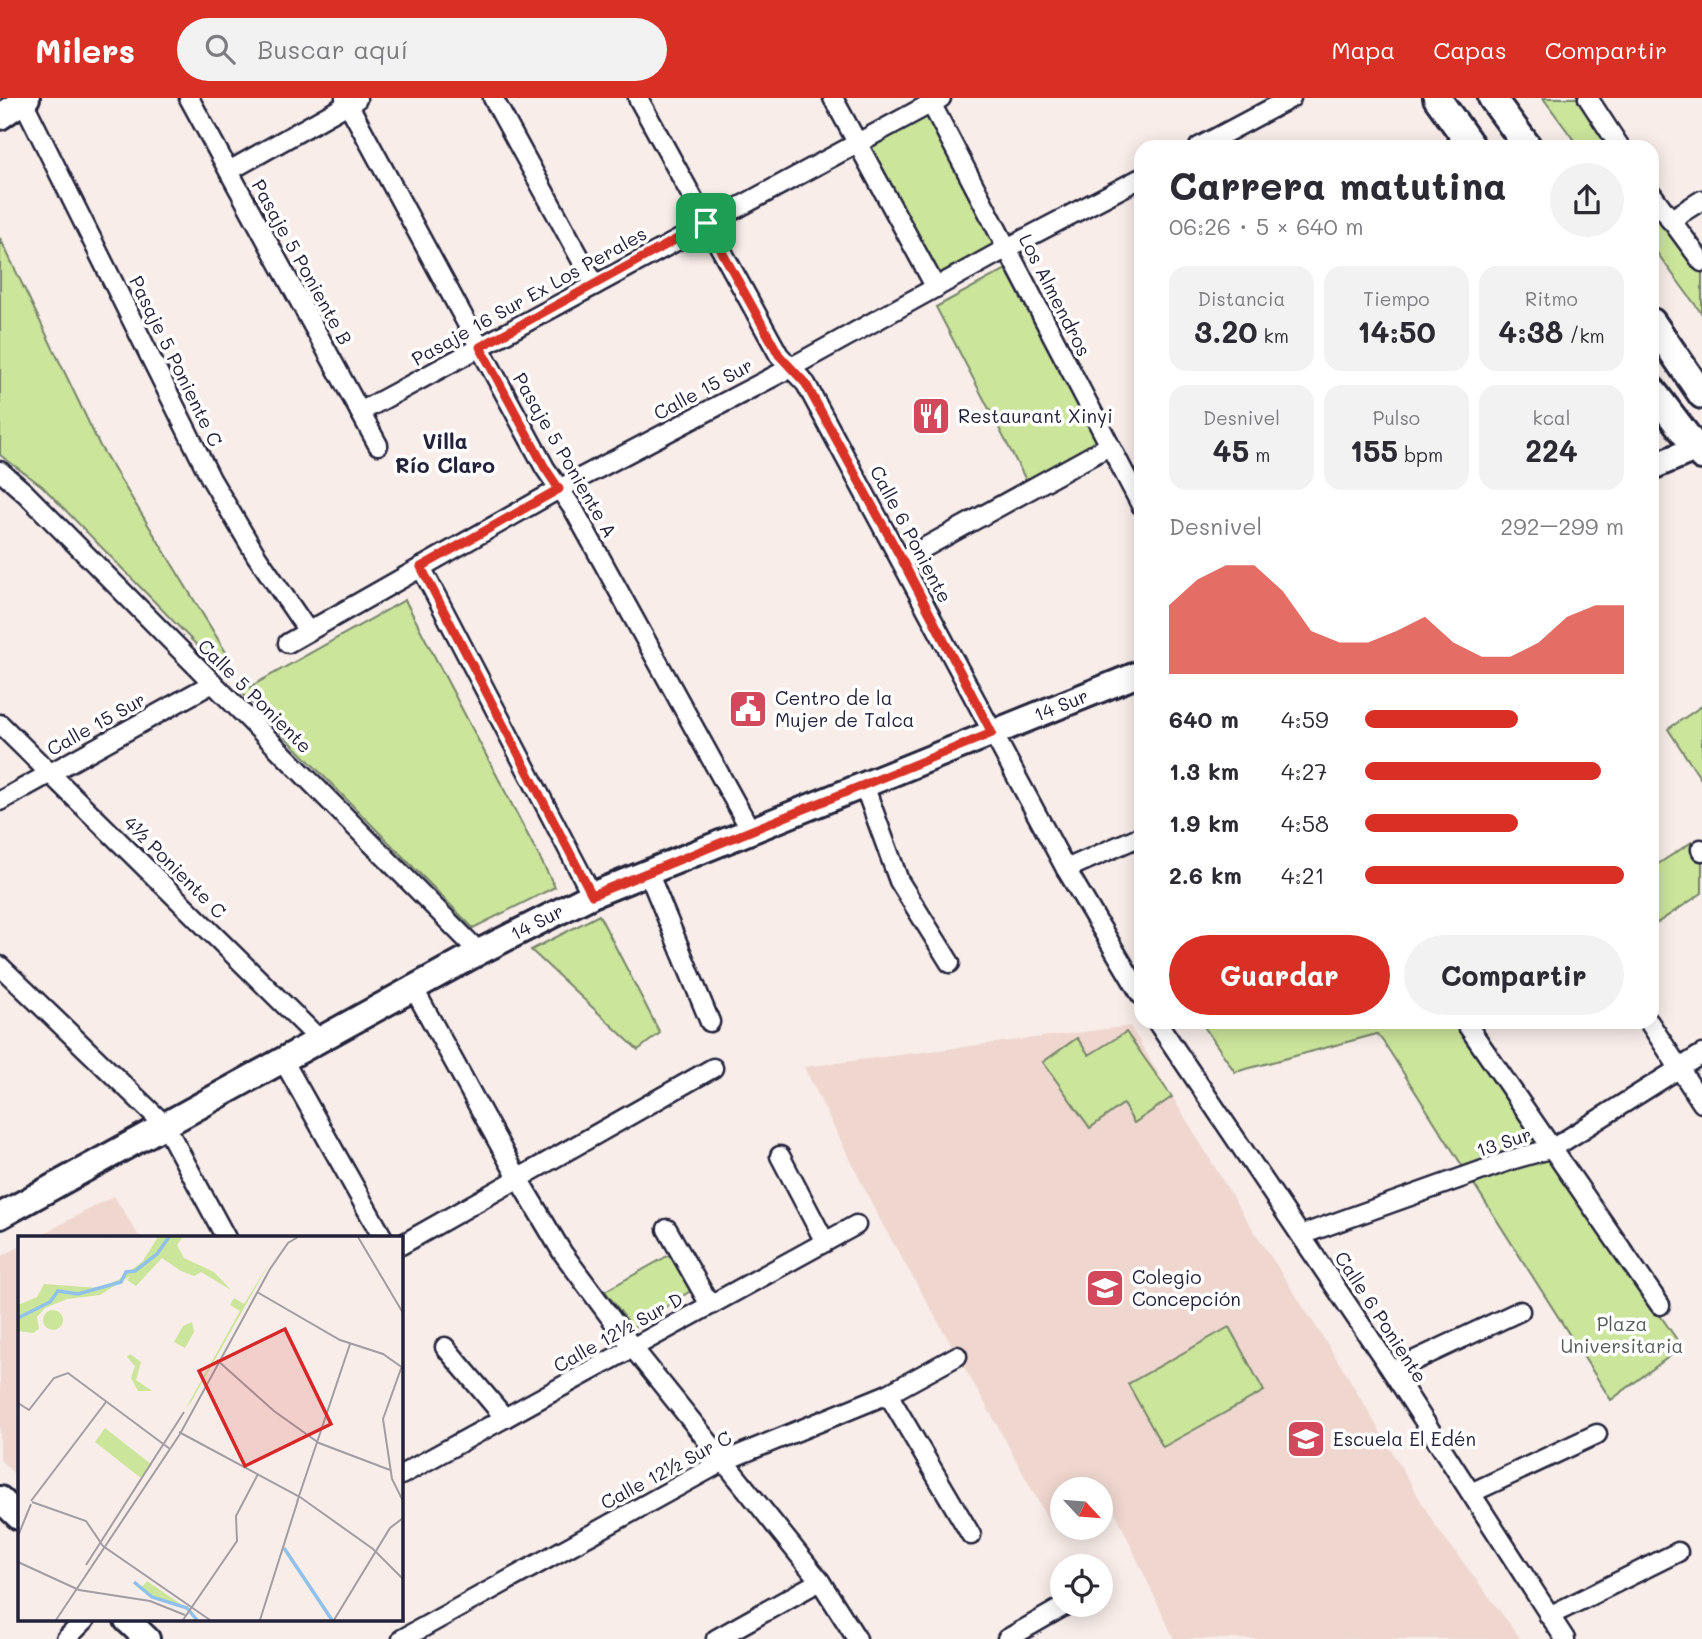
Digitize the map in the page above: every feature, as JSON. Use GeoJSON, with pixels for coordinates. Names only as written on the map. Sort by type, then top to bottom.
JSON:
{"type":"FeatureCollection","features":[{"type":"Feature","properties":{"kind":"main road"},"geometry":{"type":"LineString","coordinates":[[1437,98],[1467,140]]}},
{"type":"Feature","properties":{"kind":"main road"},"geometry":{"type":"LineString","coordinates":[[1492,98],[1523,140]]}},
{"type":"Feature","properties":{"kind":"main road"},"geometry":{"type":"LineString","coordinates":[[1659,332],[1702,396]]}},
{"type":"Feature","properties":{"kind":"main road"},"geometry":{"type":"LineString","coordinates":[[1659,399],[1700,450]]}},
{"type":"Feature","properties":{"kind":"street","name":"Pasaje 5 Poniente B"},"geometry":{"type":"LineString","coordinates":[[189,98],[378,446]]}},
{"type":"Feature","properties":{"kind":"street"},"geometry":{"type":"LineString","coordinates":[[493,98],[595,285]]}},
{"type":"Feature","properties":{"kind":"street","name":"Calle 6 Poniente"},"geometry":{"type":"LineString","coordinates":[[638,98],[779,355],[806,384],[1066,869],[1134,983]]}},
{"type":"Feature","properties":{"kind":"street"},"geometry":{"type":"LineString","coordinates":[[833,98],[936,288]]}},
{"type":"Feature","properties":{"kind":"street"},"geometry":{"type":"LineString","coordinates":[[1212,140],[1291,98]]}},
{"type":"Feature","properties":{"kind":"street"},"geometry":{"type":"LineString","coordinates":[[1588,98],[1615,140]]}},
{"type":"Feature","properties":{"kind":"street"},"geometry":{"type":"LineString","coordinates":[[0,117],[25,99]]}},
{"type":"Feature","properties":{"kind":"street","name":"Pasaje 5 Poniente C"},"geometry":{"type":"LineString","coordinates":[[25,99],[211,479],[256,555],[308,631]]}},
{"type":"Feature","properties":{"kind":"street"},"geometry":{"type":"LineString","coordinates":[[229,171],[351,100]]}},
{"type":"Feature","properties":{"kind":"street","name":"Pasaje 5 Poniente A"},"geometry":{"type":"LineString","coordinates":[[351,100],[545,468],[574,510],[751,831]]}},
{"type":"Feature","properties":{"kind":"street","name":"Pasaje 16 Sur Ex Los Perales"},"geometry":{"type":"LineString","coordinates":[[360,412],[936,101]]}},
{"type":"Feature","properties":{"kind":"street","name":"Los Almendros"},"geometry":{"type":"LineString","coordinates":[[936,101],[1007,248],[1134,492]]}},
{"type":"Feature","properties":{"kind":"street","name":"Calle 15 Sur"},"geometry":{"type":"LineString","coordinates":[[288,643],[559,489],[790,368],[1007,248],[1134,182]]}},
{"type":"Feature","properties":{"kind":"street"},"geometry":{"type":"LineString","coordinates":[[1670,219],[1702,200]]}},
{"type":"Feature","properties":{"kind":"street"},"geometry":{"type":"LineString","coordinates":[[1659,204],[1702,262]]}},
{"type":"Feature","properties":{"kind":"street"},"geometry":{"type":"LineString","coordinates":[[902,560],[1109,446]]}},
{"type":"Feature","properties":{"kind":"street"},"geometry":{"type":"LineString","coordinates":[[1659,465],[1700,450]]}},
{"type":"Feature","properties":{"kind":"street","name":"Calle 5 Poniente"},"geometry":{"type":"LineString","coordinates":[[0,471],[25,492],[479,953]]}},
{"type":"Feature","properties":{"kind":"street"},"geometry":{"type":"LineString","coordinates":[[421,567],[592,895]]}},
{"type":"Feature","properties":{"kind":"street","name":"14 Sur"},"geometry":{"type":"LineString","coordinates":[[0,1216],[479,953],[592,895],[1134,676]]}},
{"type":"Feature","properties":{"kind":"street","name":"Calle 15 Sur"},"geometry":{"type":"LineString","coordinates":[[0,801],[213,683]]}},
{"type":"Feature","properties":{"kind":"street","name":"4½ Poniente C"},"geometry":{"type":"LineString","coordinates":[[0,724],[320,1040]]}},
{"type":"Feature","properties":{"kind":"street"},"geometry":{"type":"LineString","coordinates":[[864,785],[899,881],[950,963]]}},
{"type":"Feature","properties":{"kind":"street"},"geometry":{"type":"LineString","coordinates":[[1066,869],[1134,839]]}},
{"type":"Feature","properties":{"kind":"street"},"geometry":{"type":"LineString","coordinates":[[648,872],[710,1022]]}},
{"type":"Feature","properties":{"kind":"street"},"geometry":{"type":"LineString","coordinates":[[0,966],[165,1125],[225,1236]]}},
{"type":"Feature","properties":{"kind":"street"},"geometry":{"type":"LineString","coordinates":[[414,989],[519,1180],[562,1252],[633,1348],[820,1581],[857,1639]]}},
{"type":"Feature","properties":{"kind":"street","name":"Calle 6 Poniente"},"geometry":{"type":"LineString","coordinates":[[1162,1029],[1392,1371],[1565,1639]]}},
{"type":"Feature","properties":{"kind":"street"},"geometry":{"type":"LineString","coordinates":[[1470,1029],[1660,1304]]}},
{"type":"Feature","properties":{"kind":"street"},"geometry":{"type":"LineString","coordinates":[[1654,1029],[1702,1103]]}},
{"type":"Feature","properties":{"kind":"street","name":"13 Sur"},"geometry":{"type":"LineString","coordinates":[[1301,1235],[1514,1159],[1553,1148],[1702,1054]]}},
{"type":"Feature","properties":{"kind":"street"},"geometry":{"type":"LineString","coordinates":[[283,1060],[382,1236]]}},
{"type":"Feature","properties":{"kind":"street"},"geometry":{"type":"LineString","coordinates":[[402,1244],[713,1069]]}},
{"type":"Feature","properties":{"kind":"street"},"geometry":{"type":"LineString","coordinates":[[780,1156],[825,1242]]}},
{"type":"Feature","properties":{"kind":"street","name":"Calle 12½ Sur D"},"geometry":{"type":"LineString","coordinates":[[402,1474],[856,1225]]}},
{"type":"Feature","properties":{"kind":"street"},"geometry":{"type":"LineString","coordinates":[[667,1229],[710,1305]]}},
{"type":"Feature","properties":{"kind":"street"},"geometry":{"type":"LineString","coordinates":[[1392,1371],[1520,1311]]}},
{"type":"Feature","properties":{"kind":"street"},"geometry":{"type":"LineString","coordinates":[[445,1347],[505,1418]]}},
{"type":"Feature","properties":{"kind":"street","name":"Calle 12½ Sur C"},"geometry":{"type":"LineString","coordinates":[[402,1639],[724,1461],[888,1394],[957,1356]]}},
{"type":"Feature","properties":{"kind":"street"},"geometry":{"type":"LineString","coordinates":[[888,1394],[971,1535]]}},
{"type":"Feature","properties":{"kind":"street"},"geometry":{"type":"LineString","coordinates":[[1471,1493],[1597,1434]]}},
{"type":"Feature","properties":{"kind":"street"},"geometry":{"type":"LineString","coordinates":[[0,1499],[18,1516]]}},
{"type":"Feature","properties":{"kind":"street"},"geometry":{"type":"LineString","coordinates":[[1549,1616],[1678,1552]]}},
{"type":"Feature","properties":{"kind":"street"},"geometry":{"type":"LineString","coordinates":[[716,1639],[820,1581]]}},
{"type":"Feature","properties":{"kind":"street"},"geometry":{"type":"LineString","coordinates":[[1007,1639],[1050,1614]]}},
{"type":"Feature","properties":{"kind":"street"},"geometry":{"type":"LineString","coordinates":[[66,1639],[83,1622]]}},
{"type":"Feature","properties":{"kind":"shaded area","name":"Colegio Concepción"},"geometry":{"type":"Polygon","coordinates":[[[1130,1026],[1240,1209],[1344,1370],[1435,1525],[1521,1639],[1174,1639],[1113,1507],[1113,1477],[1050,1477],[1050,1523],[880,1220],[804,1067],[1130,1026]]]}},
{"type":"Feature","properties":{"kind":"shaded area"},"geometry":{"type":"Polygon","coordinates":[[[114,1196],[139,1236],[39,1236],[114,1196]]]}},
{"type":"Feature","properties":{"kind":"shaded area"},"geometry":{"type":"Polygon","coordinates":[[[18,1248],[18,1478],[0,1460],[0,1257],[18,1248]]]}},
{"type":"Feature","properties":{"kind":"green space"},"geometry":{"type":"Polygon","coordinates":[[[1543,98],[1582,98],[1611,140],[1574,140],[1543,98]]]}},
{"type":"Feature","properties":{"kind":"green space"},"geometry":{"type":"Polygon","coordinates":[[[927,112],[996,243],[935,278],[865,147],[927,112]]]}},
{"type":"Feature","properties":{"kind":"green space"},"geometry":{"type":"Polygon","coordinates":[[[1659,210],[1702,271],[1702,314],[1659,256],[1659,210]]]}},
{"type":"Feature","properties":{"kind":"green space"},"geometry":{"type":"Polygon","coordinates":[[[0,238],[100,446],[227,654],[214,663],[42,486],[0,455],[0,238]]]}},
{"type":"Feature","properties":{"kind":"green space"},"geometry":{"type":"Polygon","coordinates":[[[1006,269],[1100,443],[1028,484],[936,307],[1006,269]]]}},
{"type":"Feature","properties":{"kind":"green space"},"geometry":{"type":"Polygon","coordinates":[[[405,600],[555,887],[473,928],[241,692],[405,600]]]}},
{"type":"Feature","properties":{"kind":"green space"},"geometry":{"type":"Polygon","coordinates":[[[1702,706],[1702,781],[1668,729],[1702,706]]]}},
{"type":"Feature","properties":{"kind":"green space"},"geometry":{"type":"Polygon","coordinates":[[[1692,842],[1702,857],[1702,893],[1659,922],[1659,863],[1692,842]]]}},
{"type":"Feature","properties":{"kind":"green space"},"geometry":{"type":"Polygon","coordinates":[[[599,915],[660,1033],[638,1050],[531,950],[599,915]]]}},
{"type":"Feature","properties":{"kind":"green space","name":"Plaza Universitaria"},"geometry":{"type":"Polygon","coordinates":[[[1206,1029],[1462,1029],[1682,1347],[1611,1400],[1377,1034],[1235,1072],[1206,1029]]]}},
{"type":"Feature","properties":{"kind":"green space"},"geometry":{"type":"Polygon","coordinates":[[[1126,1032],[1172,1097],[1134,1123],[1123,1104],[1090,1128],[1043,1062],[1077,1038],[1089,1055],[1126,1032]]]}},
{"type":"Feature","properties":{"kind":"green space"},"geometry":{"type":"Polygon","coordinates":[[[671,1254],[692,1290],[633,1328],[605,1291],[671,1254]]]}},
{"type":"Feature","properties":{"kind":"green space"},"geometry":{"type":"Polygon","coordinates":[[[1229,1327],[1264,1391],[1163,1447],[1128,1384],[1229,1327]]]}},
{"type":"Feature","properties":{"kind":"place","name":"Restaurant Xinyi"},"geometry":{"type":"Point","coordinates":[931,416]}},
{"type":"Feature","properties":{"kind":"place","name":"Centro de la Mujer de Talca"},"geometry":{"type":"Point","coordinates":[748,709]}},
{"type":"Feature","properties":{"kind":"place","name":"Colegio Concepción"},"geometry":{"type":"Point","coordinates":[1105,1288]}},
{"type":"Feature","properties":{"kind":"place","name":"Escuela El Edén"},"geometry":{"type":"Point","coordinates":[1306,1439]}},
{"type":"Feature","properties":{"kind":"district","name":"Villa Río Claro"},"geometry":{"type":"Point","coordinates":[445,454]}},
{"type":"Feature","properties":{"kind":"route"},"geometry":{"type":"LineString","coordinates":[[706,223],[779,355],[806,384],[992,733],[592,895],[421,567],[559,489],[480,347],[706,223]]}}]}
